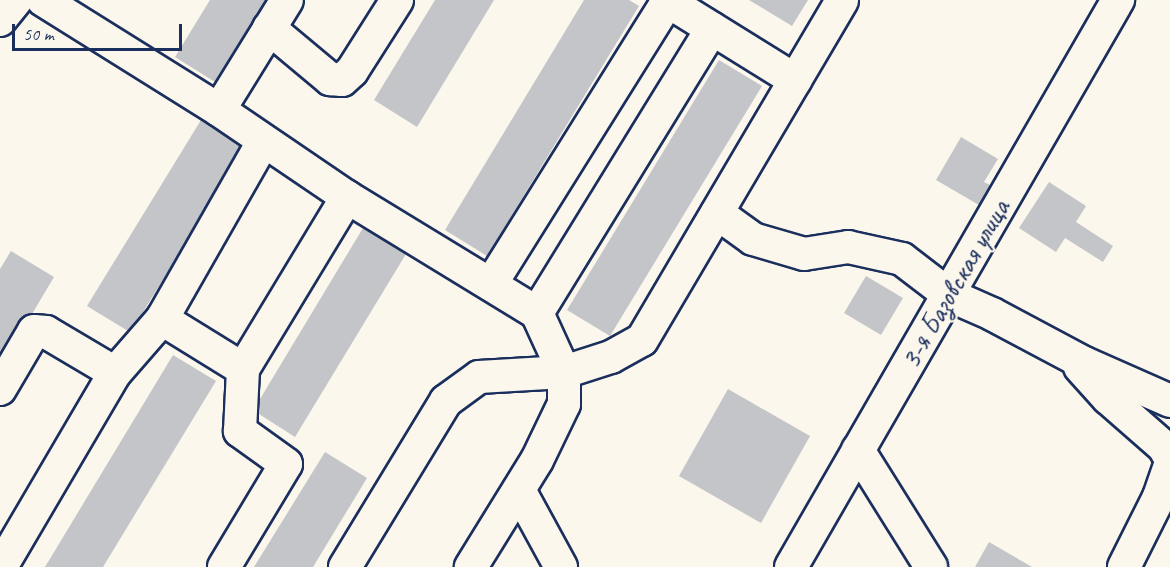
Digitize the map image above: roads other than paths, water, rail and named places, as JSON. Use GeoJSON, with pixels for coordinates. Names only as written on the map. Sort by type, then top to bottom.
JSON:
{"type":"FeatureCollection","features":[{"type":"Feature","properties":{"kind":"street"},"geometry":{"type":"LineString","coordinates":[[0,20],[16,0]]}},
{"type":"Feature","properties":{"kind":"street"},"geometry":{"type":"LineString","coordinates":[[43,0],[219,110],[348,198],[537,313],[564,372],[564,404],[537,460],[471,567]]}},
{"type":"Feature","properties":{"kind":"street"},"geometry":{"type":"LineString","coordinates":[[219,110],[287,0]]}},
{"type":"Feature","properties":{"kind":"street"},"geometry":{"type":"LineString","coordinates":[[269,28],[330,79],[342,80],[352,71],[397,0]]}},
{"type":"Feature","properties":{"kind":"street"},"geometry":{"type":"LineString","coordinates":[[491,284],[667,0],[711,17],[795,80]]}},
{"type":"Feature","properties":{"kind":"street"},"geometry":{"type":"LineString","coordinates":[[345,567],[446,401],[479,377],[564,372],[611,357],[642,340],[842,0]]}},
{"type":"Feature","properties":{"kind":"street","name":"3-я Базовская улица"},"geometry":{"type":"LineString","coordinates":[[790,567],[1118,0]]}},
{"type":"Feature","properties":{"kind":"street"},"geometry":{"type":"LineString","coordinates":[[537,313],[711,17]]}},
{"type":"Feature","properties":{"kind":"street"},"geometry":{"type":"LineString","coordinates":[[2,567],[116,373],[162,319],[263,142]]}},
{"type":"Feature","properties":{"kind":"street"},"geometry":{"type":"LineString","coordinates":[[224,567],[286,464],[240,431],[243,369],[348,198]]}},
{"type":"Feature","properties":{"kind":"street"},"geometry":{"type":"LineString","coordinates":[[717,213],[753,238],[804,254],[848,247],[902,259],[949,295],[992,314],[1070,356],[1170,401]]}},
{"type":"Feature","properties":{"kind":"street"},"geometry":{"type":"LineString","coordinates":[[162,319],[243,369]]}},
{"type":"Feature","properties":{"kind":"street"},"geometry":{"type":"LineString","coordinates":[[0,389],[34,331],[46,332],[116,373]]}},
{"type":"Feature","properties":{"kind":"street"},"geometry":{"type":"LineString","coordinates":[[1070,356],[1108,398],[1164,447],[1170,458]]}},
{"type":"Feature","properties":{"kind":"street"},"geometry":{"type":"LineString","coordinates":[[858,450],[931,567]]}},
{"type":"Feature","properties":{"kind":"street"},"geometry":{"type":"LineString","coordinates":[[1124,567],[1159,497],[1170,465]]}},
{"type":"Feature","properties":{"kind":"street"},"geometry":{"type":"LineString","coordinates":[[519,490],[561,567]]}}]}
